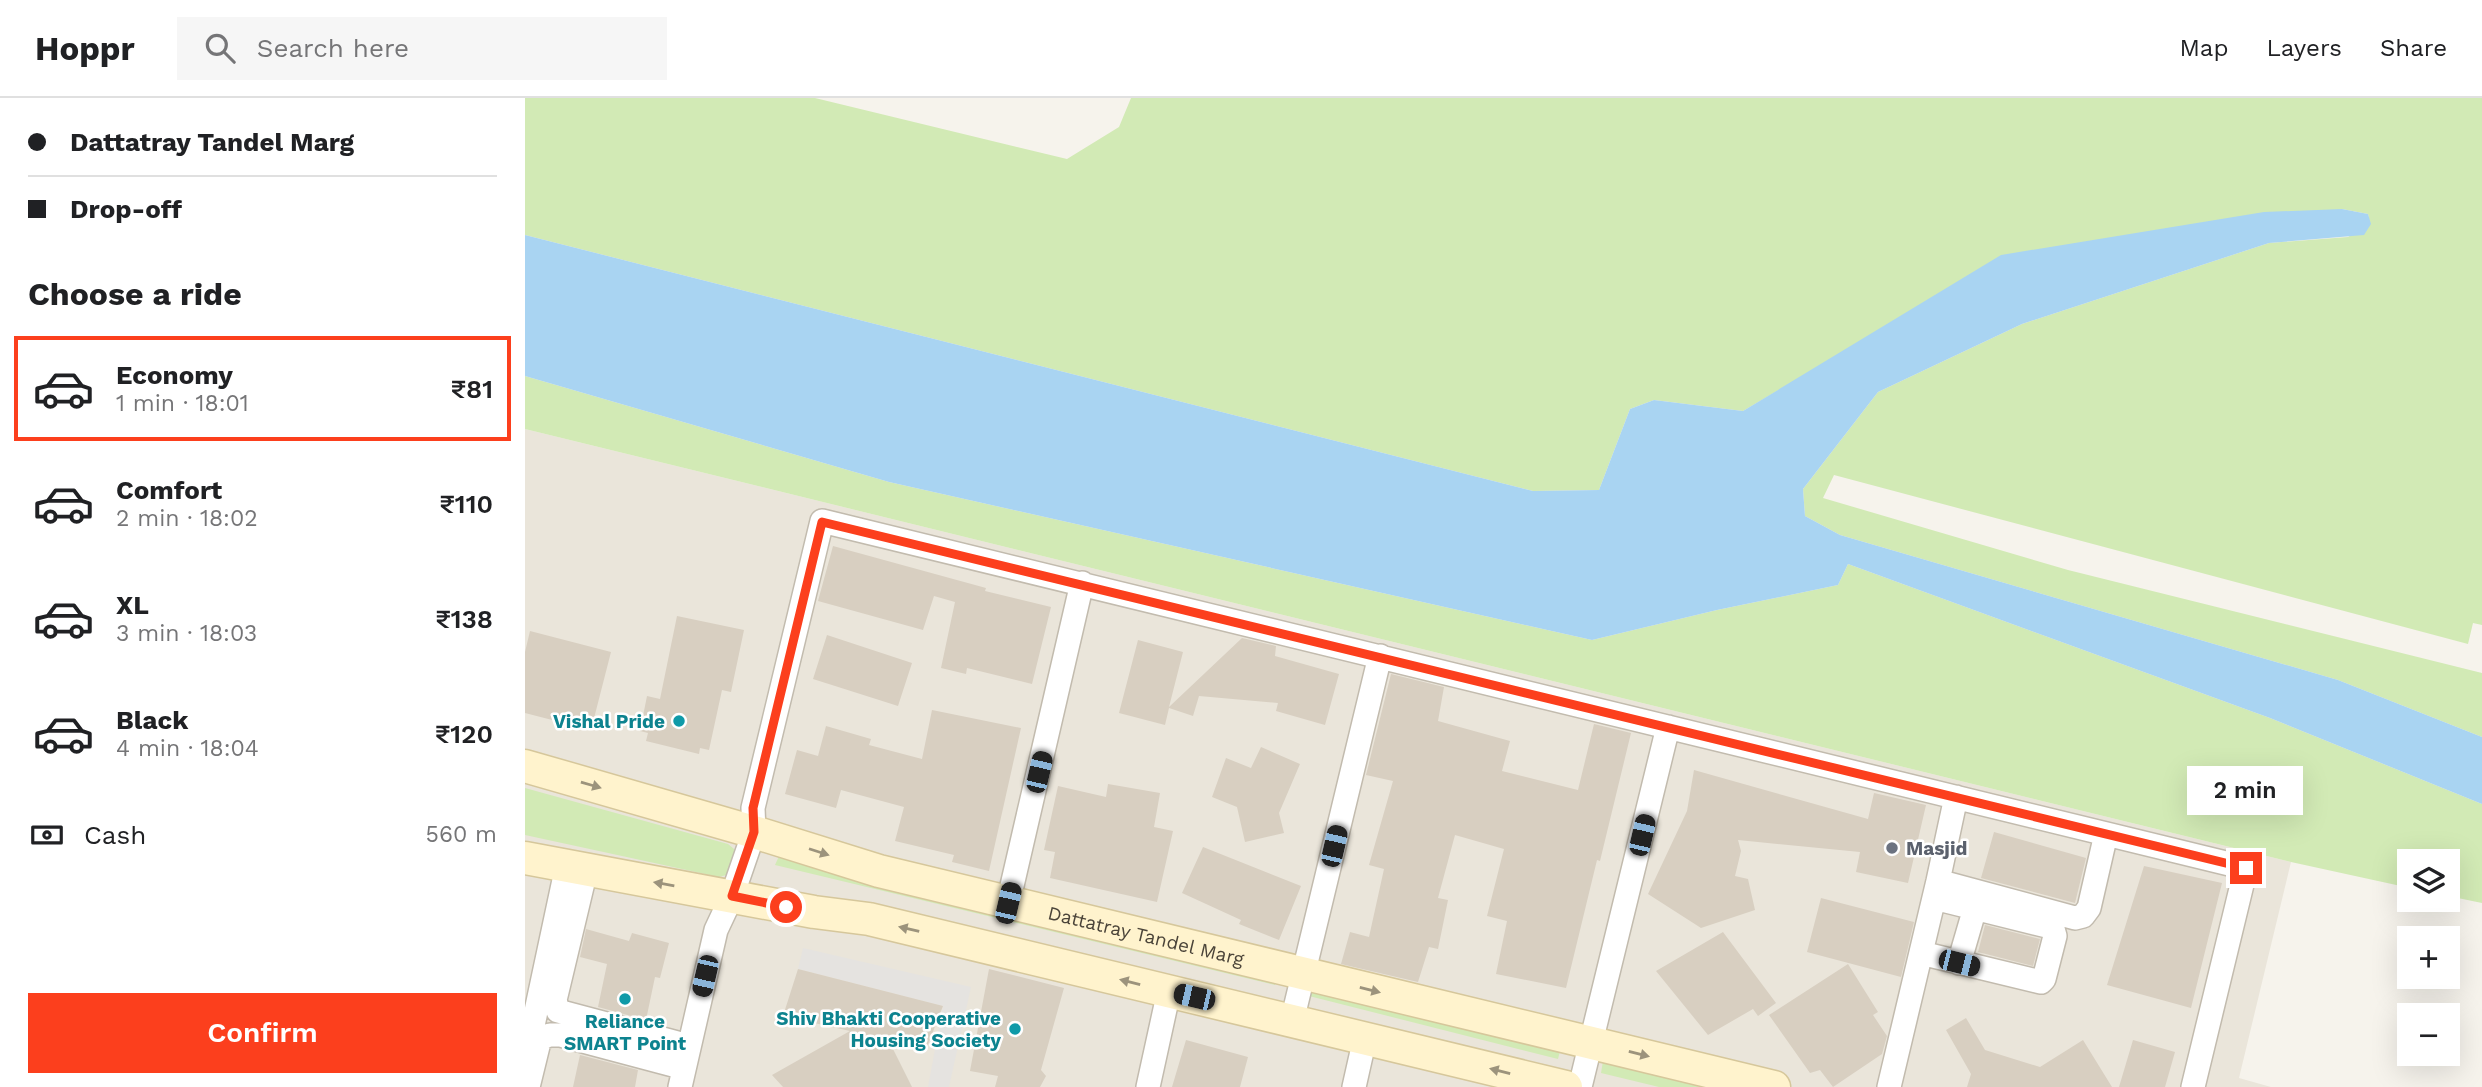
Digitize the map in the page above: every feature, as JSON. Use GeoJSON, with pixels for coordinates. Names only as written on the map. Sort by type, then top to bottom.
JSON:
{"type":"FeatureCollection","features":[{"type":"Feature","properties":{"kind":"main road","name":"Dattatray Tandel Marg"},"geometry":{"type":"LineString","coordinates":[[525,766],[754,832],[879,872],[1774,1087]]}},
{"type":"Feature","properties":{"kind":"main road"},"geometry":{"type":"LineString","coordinates":[[525,858],[814,912],[869,919],[1566,1087]]}},
{"type":"Feature","properties":{"kind":"street"},"geometry":{"type":"LineString","coordinates":[[684,1067],[716,930],[732,896],[754,832],[753,808],[822,522],[1083,583],[2246,868],[2193,1087]]}},
{"type":"Feature","properties":{"kind":"street"},"geometry":{"type":"LineString","coordinates":[[1008,903],[1083,583]]}},
{"type":"Feature","properties":{"kind":"street"},"geometry":{"type":"LineString","coordinates":[[1292,1021],[1380,656]]}},
{"type":"Feature","properties":{"kind":"street"},"geometry":{"type":"LineString","coordinates":[[1580,1087],[1668,727]]}},
{"type":"Feature","properties":{"kind":"street"},"geometry":{"type":"LineString","coordinates":[[1889,1087],[1956,797]]}},
{"type":"Feature","properties":{"kind":"street"},"geometry":{"type":"LineString","coordinates":[[1936,889],[2075,918],[2083,916],[2089,908],[2106,834]]}},
{"type":"Feature","properties":{"kind":"street"},"geometry":{"type":"LineString","coordinates":[[576,868],[555,1000],[558,1011],[684,1067]]}},
{"type":"Feature","properties":{"kind":"street"},"geometry":{"type":"LineString","coordinates":[[525,1063],[576,868]]}},
{"type":"Feature","properties":{"kind":"street"},"geometry":{"type":"LineString","coordinates":[[1921,953],[2041,982],[2055,936],[2053,929],[1975,908],[1936,889]]}},
{"type":"Feature","properties":{"kind":"street"},"geometry":{"type":"LineString","coordinates":[[1959,963],[1975,908]]}},
{"type":"Feature","properties":{"kind":"street"},"geometry":{"type":"LineString","coordinates":[[1148,1087],[1170,992]]}},
{"type":"Feature","properties":{"kind":"street"},"geometry":{"type":"LineString","coordinates":[[528,1087],[540,1038],[550,1035],[561,1035],[684,1067]]}},
{"type":"Feature","properties":{"kind":"street"},"geometry":{"type":"LineString","coordinates":[[1354,1087],[1365,1038]]}},
{"type":"Feature","properties":{"kind":"shaded area"},"geometry":{"type":"Polygon","coordinates":[[[525,429],[2291,862],[2239,1078],[2271,1087],[525,1087],[525,429]]]}},
{"type":"Feature","properties":{"kind":"shaded area"},"geometry":{"type":"Polygon","coordinates":[[[803,948],[971,987],[949,1087],[928,1087],[943,1006],[798,969],[803,948]]]}},
{"type":"Feature","properties":{"kind":"green space"},"geometry":{"type":"Polygon","coordinates":[[[525,98],[815,98],[1067,159],[1119,127],[1131,98],[2482,98],[2482,625],[2473,623],[2468,644],[1834,475],[1823,498],[2068,570],[2482,673],[2482,737],[2338,680],[1840,535],[1805,516],[1803,489],[1878,392],[2022,324],[2269,243],[2348,237],[2370,224],[2368,214],[2342,209],[1813,370],[1743,411],[1654,400],[1630,409],[1599,490],[1533,491],[525,235],[525,98]]]}},
{"type":"Feature","properties":{"kind":"green space"},"geometry":{"type":"Polygon","coordinates":[[[525,376],[889,482],[1592,640],[1838,585],[1848,564],[2270,718],[2482,804],[2482,903],[2460,898],[2460,849],[2397,849],[2397,885],[2291,862],[525,429],[525,376]]]}},
{"type":"Feature","properties":{"kind":"green space"},"geometry":{"type":"Polygon","coordinates":[[[525,788],[728,844],[739,853],[734,873],[719,877],[525,835],[525,788]]]}},
{"type":"Feature","properties":{"kind":"green space"},"geometry":{"type":"Polygon","coordinates":[[[780,854],[1276,976],[1275,985],[775,865],[780,854]]]}},
{"type":"Feature","properties":{"kind":"green space"},"geometry":{"type":"Polygon","coordinates":[[[1313,985],[1562,1043],[1558,1059],[1309,996],[1313,985]]]}},
{"type":"Feature","properties":{"kind":"green space"},"geometry":{"type":"Polygon","coordinates":[[[1604,1055],[1733,1087],[1659,1087],[1601,1073],[1604,1055]]]}},
{"type":"Feature","properties":{"kind":"water"},"geometry":{"type":"Polygon","coordinates":[[[2342,209],[2368,214],[2371,224],[2364,235],[2269,243],[2022,324],[1878,392],[1803,489],[1805,516],[1840,535],[2338,680],[2482,737],[2482,804],[2270,718],[1848,564],[1838,585],[1592,640],[889,482],[525,376],[525,235],[1533,491],[1599,490],[1630,409],[1654,400],[1743,411],[2001,255],[2264,212],[2342,209]]]}},
{"type":"Feature","properties":{"kind":"building"},"geometry":{"type":"Polygon","coordinates":[[[833,546],[986,588],[985,591],[1051,607],[1032,684],[967,668],[966,674],[941,668],[955,602],[934,596],[923,630],[818,601],[833,546]]]}},
{"type":"Feature","properties":{"kind":"building"},"geometry":{"type":"Polygon","coordinates":[[[677,616],[744,630],[731,692],[722,690],[709,750],[700,748],[699,754],[646,741],[648,733],[640,731],[647,696],[660,699],[677,616]]]}},
{"type":"Feature","properties":{"kind":"building"},"geometry":{"type":"Polygon","coordinates":[[[530,631],[611,652],[591,730],[525,713],[525,652],[530,631]]]}},
{"type":"Feature","properties":{"kind":"building"},"geometry":{"type":"Polygon","coordinates":[[[827,635],[912,663],[898,706],[813,679],[827,635]]]}},
{"type":"Feature","properties":{"kind":"building"},"geometry":{"type":"Polygon","coordinates":[[[1242,638],[1276,646],[1275,656],[1339,674],[1325,725],[1276,711],[1278,703],[1199,696],[1193,716],[1169,708],[1165,725],[1119,713],[1138,640],[1183,652],[1169,707],[1242,638]]]}},
{"type":"Feature","properties":{"kind":"building"},"geometry":{"type":"Polygon","coordinates":[[[1391,674],[1444,687],[1438,721],[1510,741],[1502,771],[1578,790],[1594,724],[1631,733],[1566,988],[1496,974],[1507,921],[1487,916],[1504,849],[1455,835],[1438,898],[1448,900],[1438,949],[1429,947],[1418,982],[1341,964],[1350,932],[1369,937],[1384,869],[1369,865],[1393,781],[1366,775],[1391,674]]]}},
{"type":"Feature","properties":{"kind":"building"},"geometry":{"type":"Polygon","coordinates":[[[932,710],[1021,728],[989,871],[952,862],[954,855],[895,841],[904,807],[841,790],[836,808],[785,794],[797,750],[818,756],[826,726],[871,739],[869,745],[922,759],[932,710]]]}},
{"type":"Feature","properties":{"kind":"building"},"geometry":{"type":"Polygon","coordinates":[[[1261,747],[1300,764],[1279,813],[1284,833],[1245,842],[1237,807],[1212,797],[1226,758],[1251,768],[1261,747]]]}},
{"type":"Feature","properties":{"kind":"building"},"geometry":{"type":"Polygon","coordinates":[[[1694,770],[1868,819],[1874,793],[1926,805],[1908,883],[1856,872],[1860,852],[1738,840],[1741,851],[1735,876],[1748,879],[1755,910],[1701,928],[1648,894],[1687,811],[1694,770]]]}},
{"type":"Feature","properties":{"kind":"building"},"geometry":{"type":"Polygon","coordinates":[[[1108,784],[1160,793],[1154,827],[1173,831],[1157,902],[1050,878],[1055,852],[1044,850],[1058,786],[1106,797],[1108,784]]]}},
{"type":"Feature","properties":{"kind":"building"},"geometry":{"type":"Polygon","coordinates":[[[1994,832],[2086,858],[2075,903],[1981,878],[1994,832]]]}},
{"type":"Feature","properties":{"kind":"building"},"geometry":{"type":"Polygon","coordinates":[[[1203,847],[1301,886],[1279,940],[1239,924],[1241,920],[1182,893],[1203,847]]]}},
{"type":"Feature","properties":{"kind":"building"},"geometry":{"type":"Polygon","coordinates":[[[2144,866],[2222,883],[2191,1008],[2107,985],[2144,866]]]}},
{"type":"Feature","properties":{"kind":"building"},"geometry":{"type":"Polygon","coordinates":[[[1821,898],[1914,922],[1901,977],[1807,952],[1821,898]]]}},
{"type":"Feature","properties":{"kind":"building"},"geometry":{"type":"Polygon","coordinates":[[[1985,925],[2040,939],[2033,966],[1978,952],[1985,925]]]}},
{"type":"Feature","properties":{"kind":"building","name":"Reliance SMART Point"},"geometry":{"type":"Polygon","coordinates":[[[586,929],[629,941],[632,933],[669,943],[660,978],[655,977],[646,1020],[598,1007],[607,964],[580,957],[586,929]]]}},
{"type":"Feature","properties":{"kind":"building"},"geometry":{"type":"Polygon","coordinates":[[[1723,932],[1776,1003],[1758,1016],[1753,1009],[1708,1035],[1656,971],[1723,932]]]}},
{"type":"Feature","properties":{"kind":"building"},"geometry":{"type":"Polygon","coordinates":[[[1848,964],[1878,1012],[1873,1015],[1887,1036],[1882,1054],[1833,1087],[1820,1070],[1810,1073],[1769,1015],[1848,964]]]}},
{"type":"Feature","properties":{"kind":"building"},"geometry":{"type":"Polygon","coordinates":[[[798,969],[943,1006],[927,1047],[888,1039],[912,1087],[783,1087],[772,1075],[850,1031],[783,1016],[798,969]]]}},
{"type":"Feature","properties":{"kind":"building","name":"Shiv Bhakti Cooperative Housing Society"},"geometry":{"type":"Polygon","coordinates":[[[989,969],[1064,988],[1041,1070],[1046,1076],[1040,1087],[995,1087],[998,1076],[970,1071],[989,969]]]}},
{"type":"Feature","properties":{"kind":"building"},"geometry":{"type":"Polygon","coordinates":[[[1966,1018],[1985,1050],[2040,1067],[2083,1040],[2112,1087],[1967,1087],[1971,1074],[1946,1030],[1966,1018]]]}},
{"type":"Feature","properties":{"kind":"building"},"geometry":{"type":"Polygon","coordinates":[[[1186,1040],[1248,1057],[1240,1087],[1172,1087],[1186,1040]]]}},
{"type":"Feature","properties":{"kind":"building"},"geometry":{"type":"Polygon","coordinates":[[[2133,1040],[2175,1052],[2165,1087],[2119,1087],[2133,1040]]]}},
{"type":"Feature","properties":{"kind":"building"},"geometry":{"type":"Polygon","coordinates":[[[580,1055],[638,1070],[635,1087],[573,1087],[580,1055]]]}},
{"type":"Feature","properties":{"kind":"place","name":"Vishal Pride"},"geometry":{"type":"Point","coordinates":[679,721]}},
{"type":"Feature","properties":{"kind":"place","name":"Masjid"},"geometry":{"type":"Point","coordinates":[1892,848]}},
{"type":"Feature","properties":{"kind":"place","name":"Reliance SMART Point"},"geometry":{"type":"Point","coordinates":[625,999]}},
{"type":"Feature","properties":{"kind":"place","name":"Shiv Bhakti Cooperative Housing Society"},"geometry":{"type":"Point","coordinates":[1015,1029]}},
{"type":"Feature","properties":{"kind":"route"},"geometry":{"type":"LineString","coordinates":[[786,907],[732,896],[754,832],[753,808],[822,522],[1083,583],[2246,868]]}}]}
